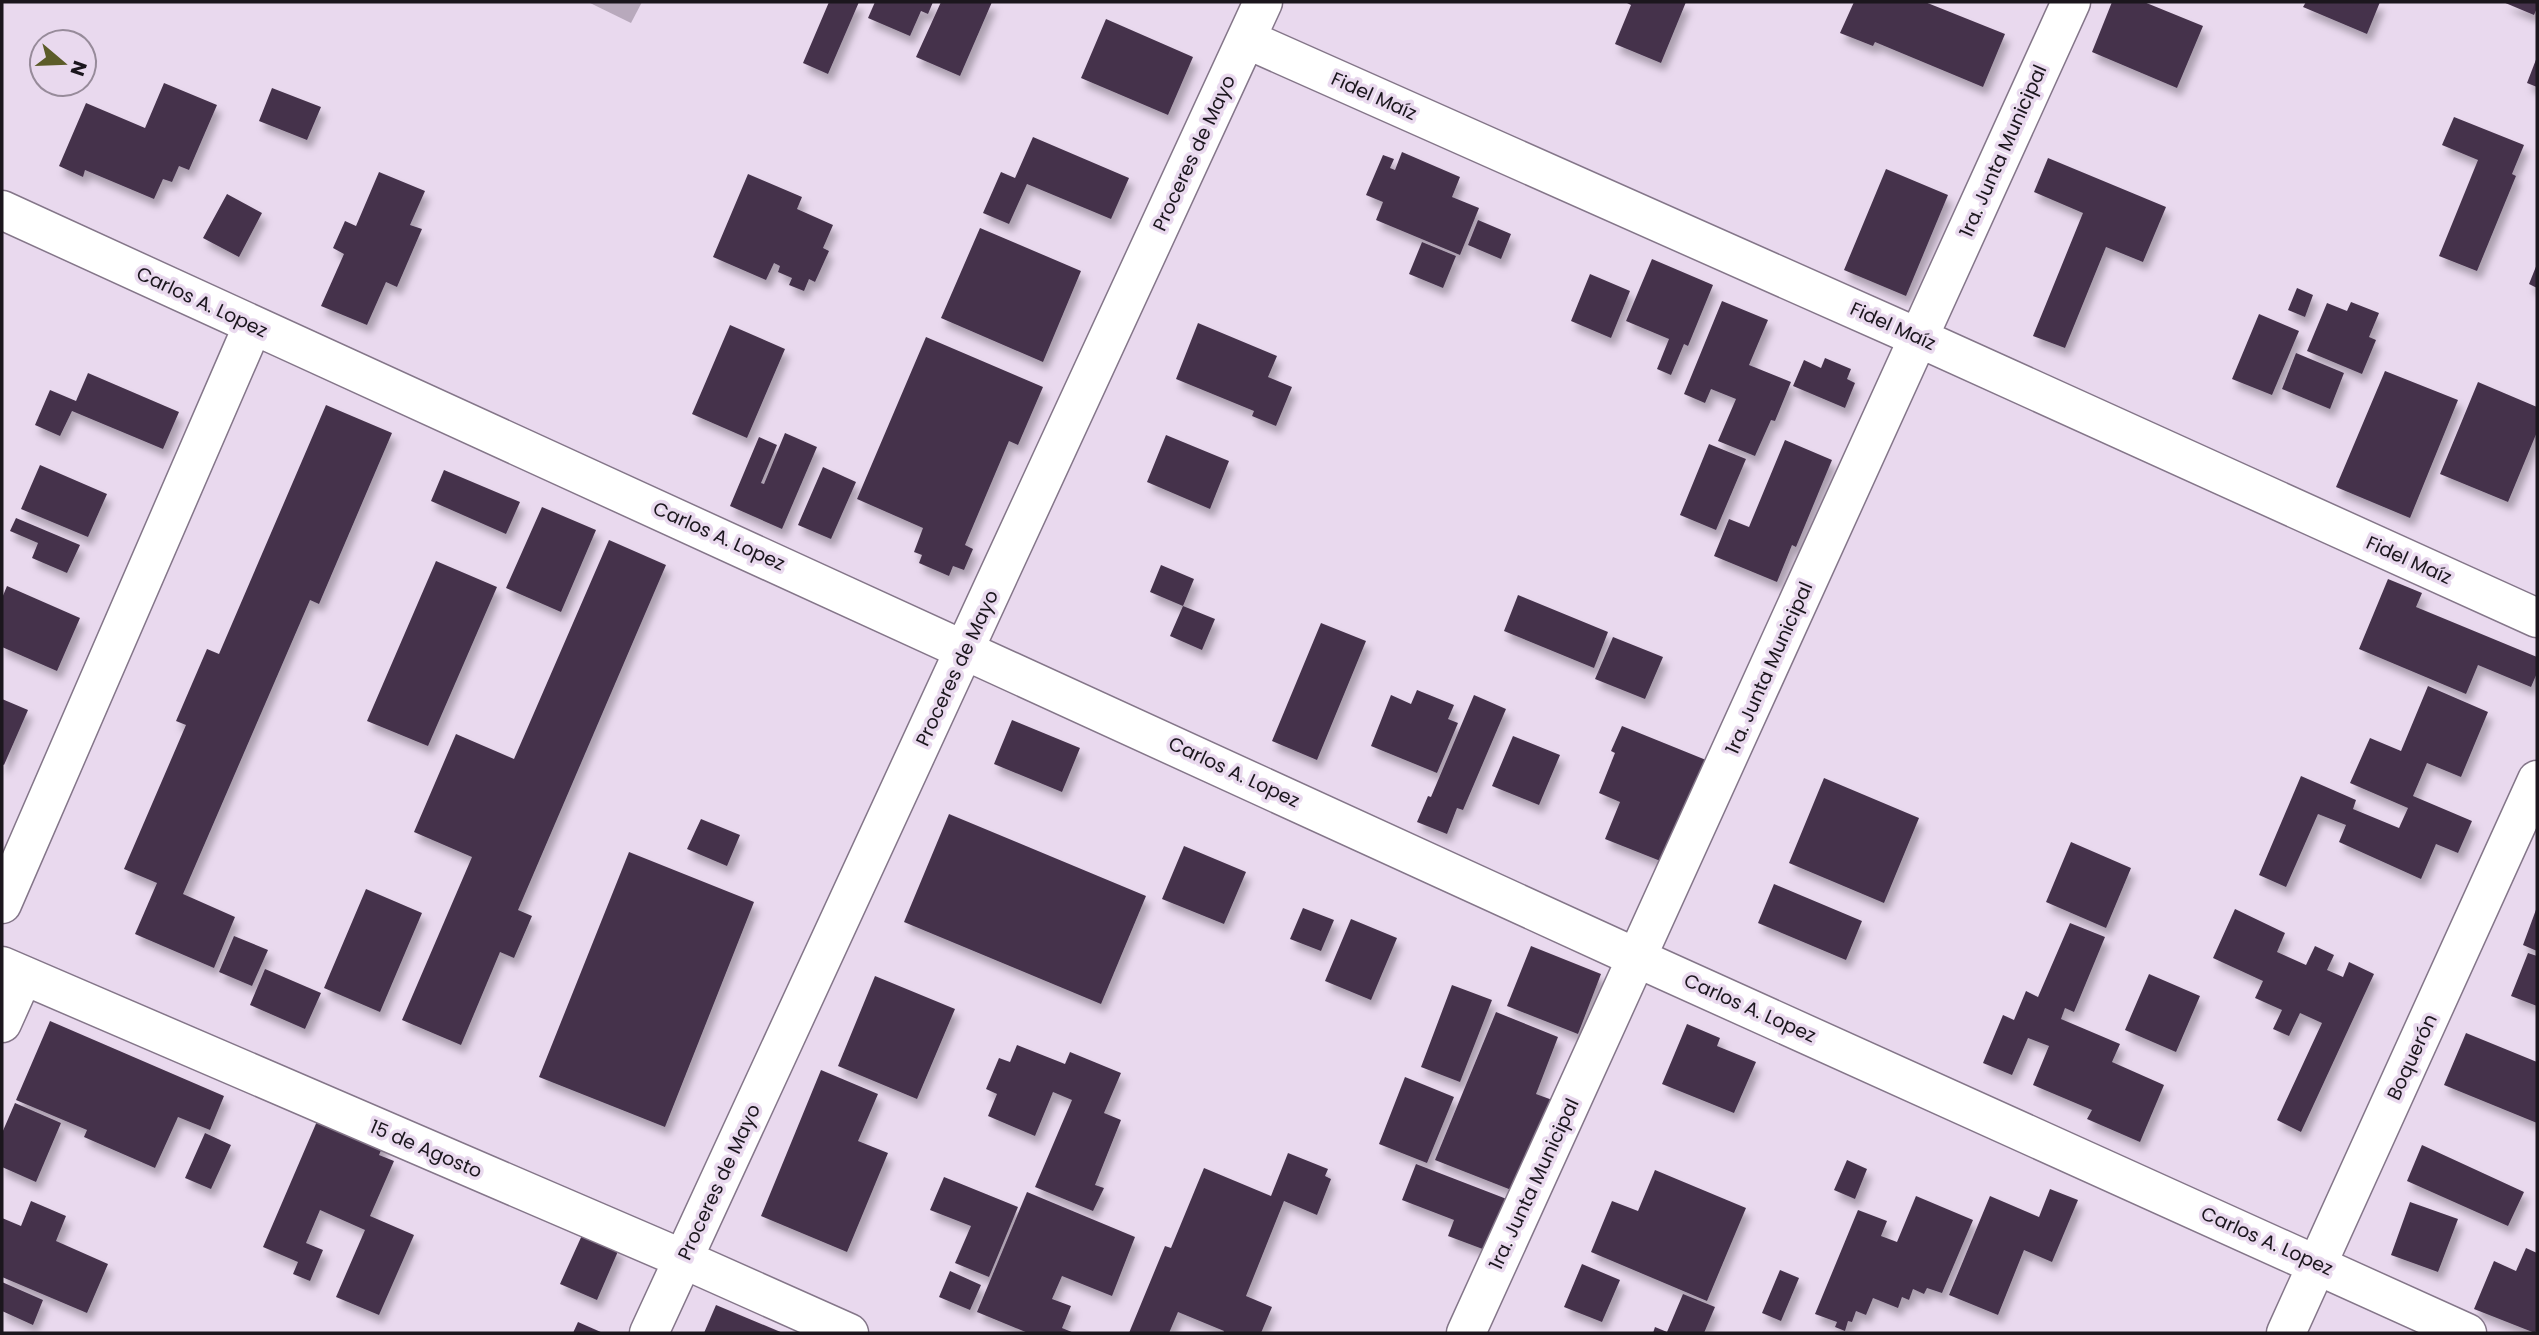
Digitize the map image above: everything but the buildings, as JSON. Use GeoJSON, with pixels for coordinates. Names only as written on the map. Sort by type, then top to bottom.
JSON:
{"type":"FeatureCollection","features":[{"type":"Feature","properties":{"kind":"street","name":"Proceres de Mayo"},"geometry":{"type":"LineString","coordinates":[[649,1333],[1263,2]]}},
{"type":"Feature","properties":{"kind":"street","name":"1ra. Junta Municipal"},"geometry":{"type":"LineString","coordinates":[[1466,1333],[2071,2]]}},
{"type":"Feature","properties":{"kind":"street","name":"Fidel Maíz"},"geometry":{"type":"LineString","coordinates":[[1246,39],[1919,338],[2537,618]]}},
{"type":"Feature","properties":{"kind":"street","name":"Carlos A. Lopez"},"geometry":{"type":"LineString","coordinates":[[2,210],[1637,958],[2467,1333]]}},
{"type":"Feature","properties":{"kind":"street"},"geometry":{"type":"LineString","coordinates":[[2,904],[253,325]]}},
{"type":"Feature","properties":{"kind":"street","name":"Boquerón"},"geometry":{"type":"LineString","coordinates":[[2286,1333],[2537,780]]}},
{"type":"Feature","properties":{"kind":"street"},"geometry":{"type":"LineString","coordinates":[[2,1023],[12,971]]}},
{"type":"Feature","properties":{"kind":"street","name":"15 de Agosto"},"geometry":{"type":"LineString","coordinates":[[12,971],[849,1333]]}},
{"type":"Feature","properties":{"kind":"shaded area"},"geometry":{"type":"Polygon","coordinates":[[[588,2],[642,2],[631,23],[588,2]]]}}]}
